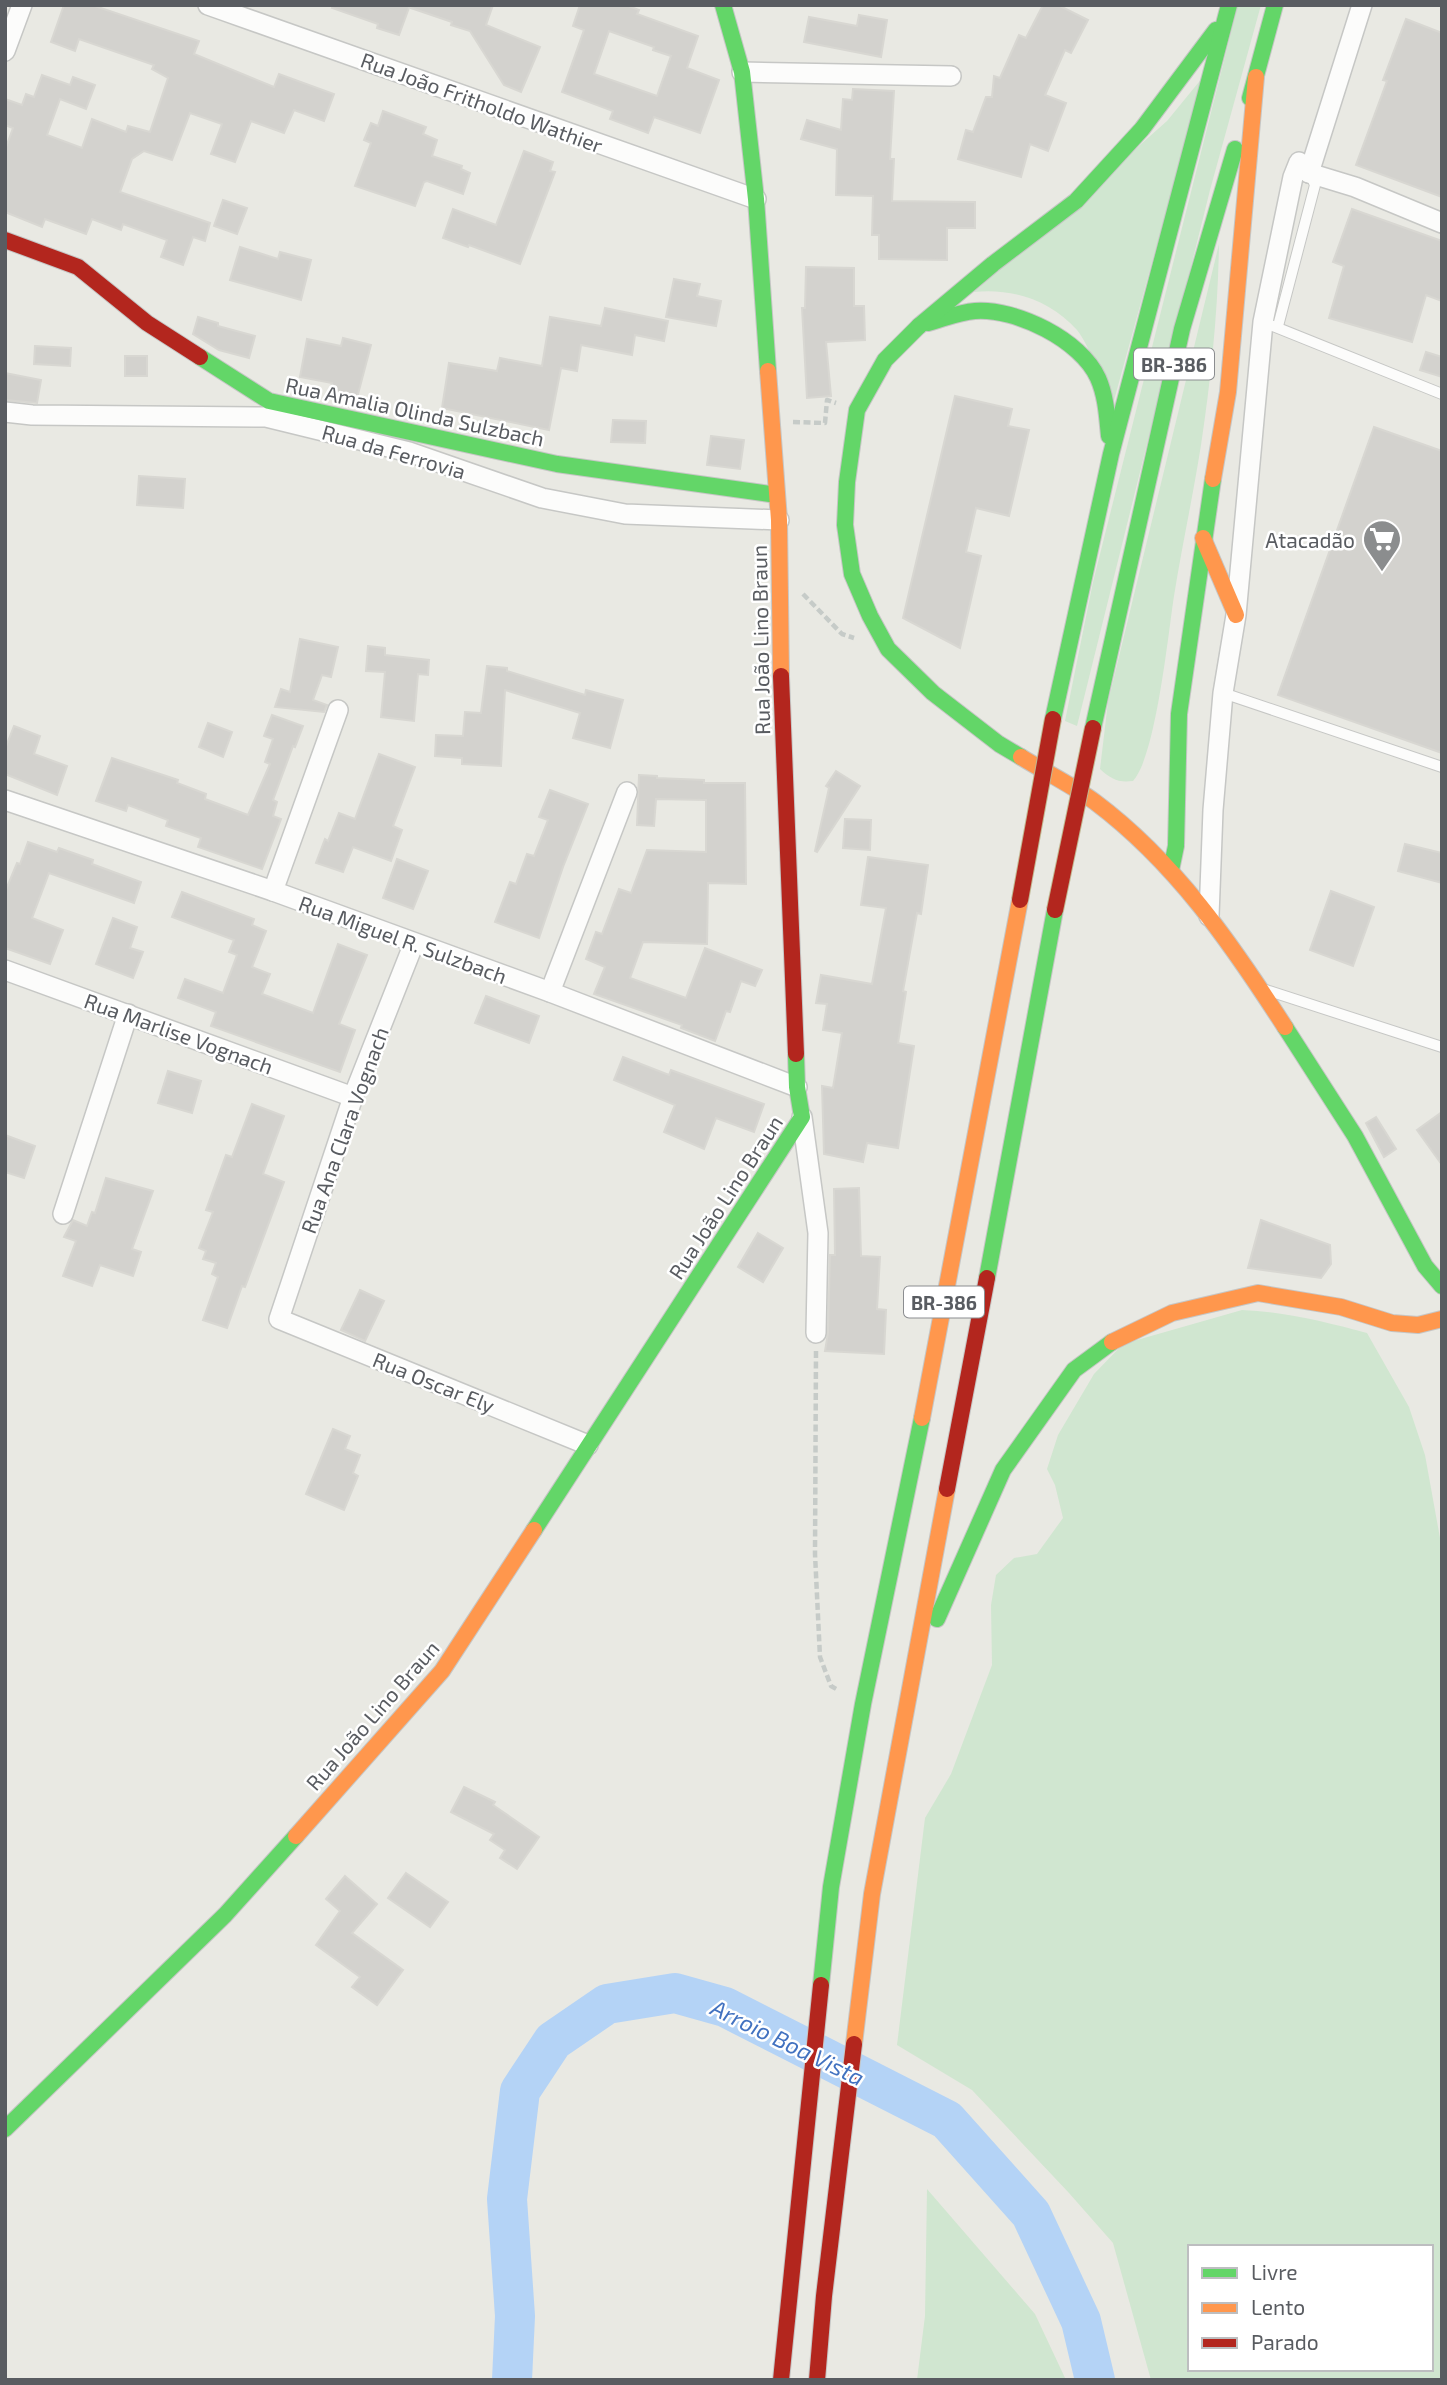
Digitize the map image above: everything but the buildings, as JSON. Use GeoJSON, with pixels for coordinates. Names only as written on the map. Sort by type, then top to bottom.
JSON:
{"type":"FeatureCollection","features":[{"type":"Feature","properties":{"kind":"main road","name":"Rua João Lino Braun"},"geometry":{"type":"LineString","coordinates":[[5,2128],[225,1915],[442,1671],[802,1117],[797,1087],[781,685],[779,520],[756,199],[743,72],[723,5]]}},
{"type":"Feature","properties":{"kind":"main road","name":"BR-386"},"geometry":{"type":"LineString","coordinates":[[817,2380],[824,2296],[872,1894],[1055,911],[1182,329],[1275,5]]}},
{"type":"Feature","properties":{"kind":"main road","name":"BR-386"},"geometry":{"type":"LineString","coordinates":[[780,2380],[831,1887],[863,1704],[919,1436],[1053,719],[1111,454],[1227,11]]}},
{"type":"Feature","properties":{"kind":"main road"},"geometry":{"type":"LineString","coordinates":[[1227,11],[1142,129],[1076,201],[993,264],[919,326],[885,360],[857,410],[847,482],[845,525],[852,574],[888,649],[933,693],[999,744],[1093,801],[1134,834],[1171,870],[1209,916],[1259,987],[1355,1136],[1425,1266],[1442,1286]]}},
{"type":"Feature","properties":{"kind":"main road"},"geometry":{"type":"LineString","coordinates":[[1171,870],[1176,846],[1179,714],[1203,538],[1228,392],[1256,77]]}},
{"type":"Feature","properties":{"kind":"main road","name":"Rua Amalia Olinda Sulzbach"},"geometry":{"type":"LineString","coordinates":[[5,240],[78,267],[147,323],[267,409],[557,464],[776,495]]}},
{"type":"Feature","properties":{"kind":"main road"},"geometry":{"type":"LineString","coordinates":[[919,326],[977,311],[998,312],[1037,325],[1057,337],[1093,368],[1105,398],[1111,454]]}},
{"type":"Feature","properties":{"kind":"main road"},"geometry":{"type":"LineString","coordinates":[[1203,538],[1236,615]]}},
{"type":"Feature","properties":{"kind":"main road"},"geometry":{"type":"LineString","coordinates":[[914,1672],[1003,1470],[1074,1370],[1118,1337],[1172,1313],[1258,1293],[1340,1307],[1392,1323],[1418,1325],[1442,1319]]}},
{"type":"Feature","properties":{"kind":"street"},"geometry":{"type":"LineString","coordinates":[[5,51],[22,5]]}},
{"type":"Feature","properties":{"kind":"street","name":"Rua João Fritholdo Wathier"},"geometry":{"type":"LineString","coordinates":[[208,5],[756,199]]}},
{"type":"Feature","properties":{"kind":"street"},"geometry":{"type":"LineString","coordinates":[[1209,916],[1213,810],[1223,693],[1236,615],[1270,324],[1306,178],[1362,5]]}},
{"type":"Feature","properties":{"kind":"street"},"geometry":{"type":"LineString","coordinates":[[743,72],[951,76]]}},
{"type":"Feature","properties":{"kind":"street"},"geometry":{"type":"LineString","coordinates":[[1306,178],[1355,187],[1442,223]]}},
{"type":"Feature","properties":{"kind":"street","name":"Rua da Ferrovia"},"geometry":{"type":"LineString","coordinates":[[5,412],[32,415],[267,409],[409,452],[542,498],[625,514],[779,520]]}},
{"type":"Feature","properties":{"kind":"street"},"geometry":{"type":"LineString","coordinates":[[273,891],[338,710]]}},
{"type":"Feature","properties":{"kind":"street"},"geometry":{"type":"LineString","coordinates":[[550,992],[627,792]]}},
{"type":"Feature","properties":{"kind":"street","name":"Rua Miguel R. Sulzbach"},"geometry":{"type":"LineString","coordinates":[[5,800],[273,891],[550,992],[797,1087]]}},
{"type":"Feature","properties":{"kind":"street","name":"Rua Ana Clara Vognach"},"geometry":{"type":"LineString","coordinates":[[279,1319],[353,1097],[414,943]]}},
{"type":"Feature","properties":{"kind":"street","name":"Rua Marlise Vognach"},"geometry":{"type":"LineString","coordinates":[[5,970],[353,1097]]}},
{"type":"Feature","properties":{"kind":"street"},"geometry":{"type":"LineString","coordinates":[[63,1214],[128,1014]]}},
{"type":"Feature","properties":{"kind":"street"},"geometry":{"type":"LineString","coordinates":[[802,1117],[818,1233],[816,1333]]}},
{"type":"Feature","properties":{"kind":"street","name":"Rua Oscar Ely"},"geometry":{"type":"LineString","coordinates":[[279,1319],[588,1445]]}},
{"type":"Feature","properties":{"kind":"lane"},"geometry":{"type":"LineString","coordinates":[[1270,324],[1442,394]]}},
{"type":"Feature","properties":{"kind":"lane"},"geometry":{"type":"LineString","coordinates":[[1223,693],[1442,768]]}},
{"type":"Feature","properties":{"kind":"lane"},"geometry":{"type":"LineString","coordinates":[[1259,987],[1442,1047]]}},
{"type":"Feature","properties":{"kind":"path"},"geometry":{"type":"LineString","coordinates":[[771,421],[825,423],[827,400]]}},
{"type":"Feature","properties":{"kind":"path"},"geometry":{"type":"LineString","coordinates":[[781,566],[805,596],[842,634],[888,649]]}},
{"type":"Feature","properties":{"kind":"path"},"geometry":{"type":"LineString","coordinates":[[816,1333],[814,1554],[820,1657],[831,1686],[863,1704]]}},
{"type":"Feature","properties":{"kind":"green space"},"geometry":{"type":"Polygon","coordinates":[[[1238,5],[1261,5],[1210,190],[1077,726],[1065,721],[1093,582],[1238,5]]]}},
{"type":"Feature","properties":{"kind":"green space"},"geometry":{"type":"Polygon","coordinates":[[[1203,77],[1113,404],[1077,330],[1055,311],[1016,294],[974,292],[1167,121],[1203,77]]]}},
{"type":"Feature","properties":{"kind":"green space"},"geometry":{"type":"Polygon","coordinates":[[[1219,244],[1216,320],[1208,395],[1160,694],[1141,767],[1133,781],[1119,781],[1100,769],[1108,702],[1219,244]]]}},
{"type":"Feature","properties":{"kind":"green space"},"geometry":{"type":"Polygon","coordinates":[[[1242,1310],[1258,1311],[1321,1321],[1367,1333],[1409,1407],[1425,1455],[1442,1549],[1442,2380],[1151,2380],[1113,2243],[972,2090],[897,2045],[925,1818],[951,1774],[992,1665],[991,1605],[996,1575],[1014,1558],[1037,1554],[1063,1518],[1055,1485],[1047,1469],[1058,1435],[1094,1374],[1123,1344],[1242,1310]]]}},
{"type":"Feature","properties":{"kind":"green space"},"geometry":{"type":"Polygon","coordinates":[[[927,2189],[1035,2314],[1066,2380],[917,2380],[925,2316],[927,2189]]]}},
{"type":"Feature","properties":{"kind":"waterway","name":"Arroio Boa Vista"},"geometry":{"type":"LineString","coordinates":[[512,2380],[515,2316],[507,2199],[520,2091],[553,2041],[607,2004],[675,1993],[725,2007],[947,2120],[1031,2214],[1081,2321],[1095,2380]]}},
{"type":"Feature","properties":{"kind":"traffic: fast"},"geometry":{"type":"LineString","coordinates":[[723,5],[742,72],[756,199],[768,371]]}},
{"type":"Feature","properties":{"kind":"traffic: fast"},"geometry":{"type":"LineString","coordinates":[[1053,719],[1111,454],[1229,5]]}},
{"type":"Feature","properties":{"kind":"traffic: fast"},"geometry":{"type":"LineString","coordinates":[[1250,98],[1275,5]]}},
{"type":"Feature","properties":{"kind":"traffic: fast"},"geometry":{"type":"LineString","coordinates":[[919,326],[993,264],[1076,201],[1142,129],[1216,30]]}},
{"type":"Feature","properties":{"kind":"traffic: fast"},"geometry":{"type":"LineString","coordinates":[[1093,728],[1182,329],[1235,149]]}},
{"type":"Feature","properties":{"kind":"traffic: fast"},"geometry":{"type":"LineString","coordinates":[[928,323],[957,314],[991,311],[1046,329],[1062,339],[1090,364],[1101,385],[1109,436]]}},
{"type":"Feature","properties":{"kind":"traffic: fast"},"geometry":{"type":"LineString","coordinates":[[919,326],[885,360],[857,410],[847,482],[845,525],[852,574],[888,649],[933,693],[999,744],[1021,757]]}},
{"type":"Feature","properties":{"kind":"traffic: fast"},"geometry":{"type":"LineString","coordinates":[[200,357],[269,401],[557,464],[777,495]]}},
{"type":"Feature","properties":{"kind":"traffic: fast"},"geometry":{"type":"LineString","coordinates":[[1171,870],[1176,846],[1179,714],[1213,479]]}},
{"type":"Feature","properties":{"kind":"traffic: fast"},"geometry":{"type":"LineString","coordinates":[[987,1278],[1055,910]]}},
{"type":"Feature","properties":{"kind":"traffic: fast"},"geometry":{"type":"LineString","coordinates":[[1285,1027],[1355,1136],[1425,1266],[1442,1286]]}},
{"type":"Feature","properties":{"kind":"traffic: fast"},"geometry":{"type":"LineString","coordinates":[[534,1530],[802,1117],[797,1087],[796,1054]]}},
{"type":"Feature","properties":{"kind":"traffic: fast"},"geometry":{"type":"LineString","coordinates":[[937,1619],[1003,1470],[1074,1370],[1112,1342]]}},
{"type":"Feature","properties":{"kind":"traffic: fast"},"geometry":{"type":"LineString","coordinates":[[821,1985],[831,1887],[863,1704],[922,1418]]}},
{"type":"Feature","properties":{"kind":"traffic: fast"},"geometry":{"type":"LineString","coordinates":[[5,2129],[225,1915],[296,1836]]}},
{"type":"Feature","properties":{"kind":"traffic: slow"},"geometry":{"type":"LineString","coordinates":[[1213,479],[1228,392],[1256,77]]}},
{"type":"Feature","properties":{"kind":"traffic: slow"},"geometry":{"type":"LineString","coordinates":[[768,371],[779,520],[781,676]]}},
{"type":"Feature","properties":{"kind":"traffic: slow"},"geometry":{"type":"LineString","coordinates":[[1203,538],[1236,615]]}},
{"type":"Feature","properties":{"kind":"traffic: slow"},"geometry":{"type":"LineString","coordinates":[[1021,757],[1095,802],[1151,851],[1200,906],[1285,1027]]}},
{"type":"Feature","properties":{"kind":"traffic: slow"},"geometry":{"type":"LineString","coordinates":[[922,1418],[1020,900]]}},
{"type":"Feature","properties":{"kind":"traffic: slow"},"geometry":{"type":"LineString","coordinates":[[1112,1342],[1172,1313],[1258,1293],[1341,1307],[1392,1323],[1418,1325],[1442,1319]]}},
{"type":"Feature","properties":{"kind":"traffic: slow"},"geometry":{"type":"LineString","coordinates":[[854,2044],[872,1894],[947,1489]]}},
{"type":"Feature","properties":{"kind":"traffic: slow"},"geometry":{"type":"LineString","coordinates":[[296,1836],[442,1671],[534,1530]]}},
{"type":"Feature","properties":{"kind":"traffic: jam"},"geometry":{"type":"LineString","coordinates":[[5,240],[78,267],[147,323],[200,357]]}},
{"type":"Feature","properties":{"kind":"traffic: jam"},"geometry":{"type":"LineString","coordinates":[[781,676],[796,1054]]}},
{"type":"Feature","properties":{"kind":"traffic: jam"},"geometry":{"type":"LineString","coordinates":[[1020,900],[1053,719]]}},
{"type":"Feature","properties":{"kind":"traffic: jam"},"geometry":{"type":"LineString","coordinates":[[1055,910],[1093,728]]}},
{"type":"Feature","properties":{"kind":"traffic: jam"},"geometry":{"type":"LineString","coordinates":[[947,1489],[987,1278]]}},
{"type":"Feature","properties":{"kind":"traffic: jam"},"geometry":{"type":"LineString","coordinates":[[781,2380],[821,1985]]}},
{"type":"Feature","properties":{"kind":"traffic: jam"},"geometry":{"type":"LineString","coordinates":[[817,2380],[824,2296],[854,2044]]}},
{"type":"Feature","properties":{"kind":"place","name":"Atacadão"},"geometry":{"type":"Point","coordinates":[1382,573]}}]}
